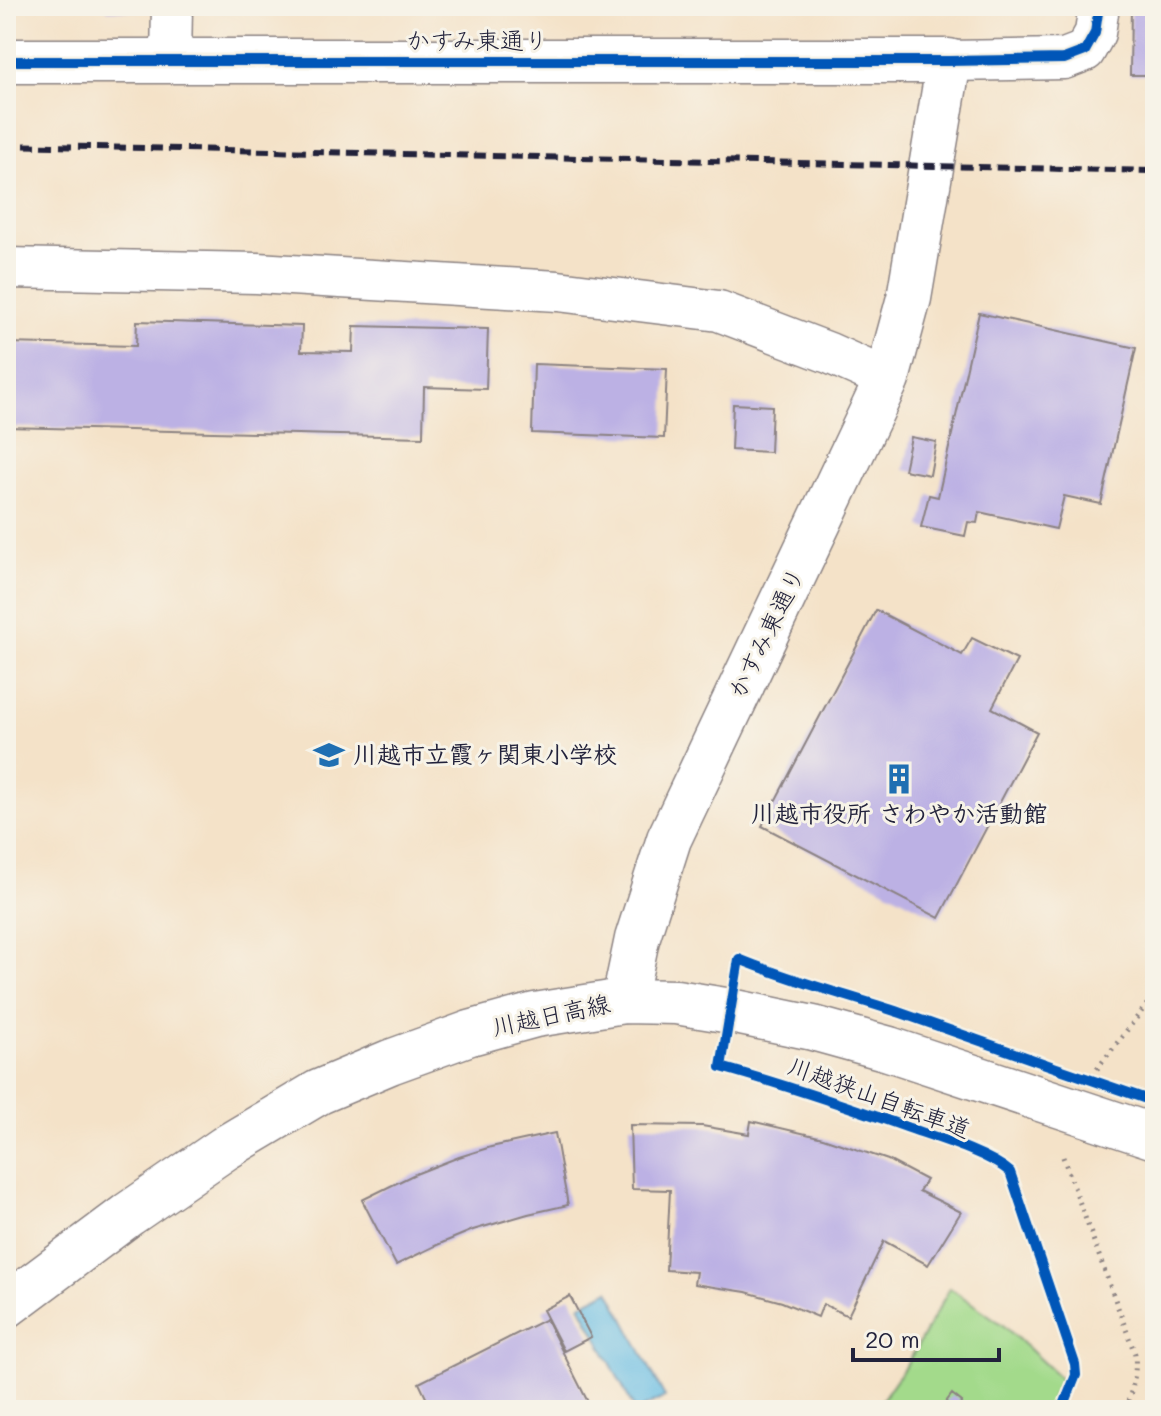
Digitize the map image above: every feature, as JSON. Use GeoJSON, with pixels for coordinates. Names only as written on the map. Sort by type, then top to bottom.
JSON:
{"type":"FeatureCollection","features":[{"type":"Feature","properties":{"kind":"street"},"geometry":{"type":"LineString","coordinates":[[171,62],[172,6]]}},
{"type":"Feature","properties":{"kind":"street"},"geometry":{"type":"LineString","coordinates":[[949,61],[1064,59],[1085,51],[1095,33],[1099,6]]}},
{"type":"Feature","properties":{"kind":"street","name":"かすみ東通り"},"geometry":{"type":"LineString","coordinates":[[6,61],[949,61],[909,298],[887,379],[669,839],[637,939],[624,1001]]}},
{"type":"Feature","properties":{"kind":"street"},"geometry":{"type":"LineString","coordinates":[[6,268],[273,274],[558,291],[719,311],[887,379]]}},
{"type":"Feature","properties":{"kind":"street","name":"川越日高線"},"geometry":{"type":"LineString","coordinates":[[6,1306],[129,1214],[225,1148],[319,1092],[470,1033],[535,1015],[624,1001],[676,1002],[731,1011],[813,1028],[1092,1097],[1155,1137]]}},
{"type":"Feature","properties":{"kind":"path"},"geometry":{"type":"LineString","coordinates":[[1092,1097],[1155,994]]}},
{"type":"Feature","properties":{"kind":"path"},"geometry":{"type":"LineString","coordinates":[[1062,1154],[1135,1354],[1135,1382],[1125,1410]]}},
{"type":"Feature","properties":{"kind":"green space"},"geometry":{"type":"Polygon","coordinates":[[[950,1288],[1003,1325],[1061,1379],[1047,1410],[875,1410],[909,1361],[950,1288]]]}},
{"type":"Feature","properties":{"kind":"water"},"geometry":{"type":"Polygon","coordinates":[[[609,1290],[665,1397],[639,1410],[635,1410],[580,1305],[609,1290]]]}},
{"type":"Feature","properties":{"kind":"building"},"geometry":{"type":"Polygon","coordinates":[[[107,6],[149,6],[148,11],[107,10],[107,6]]]}},
{"type":"Feature","properties":{"kind":"building"},"geometry":{"type":"Polygon","coordinates":[[[194,6],[230,6],[230,12],[194,10],[194,6]]]}},
{"type":"Feature","properties":{"kind":"building"},"geometry":{"type":"Polygon","coordinates":[[[638,6],[710,6],[710,11],[638,10],[638,6]]]}},
{"type":"Feature","properties":{"kind":"building"},"geometry":{"type":"Polygon","coordinates":[[[1019,6],[1054,6],[1054,12],[1019,12],[1019,6]]]}},
{"type":"Feature","properties":{"kind":"building"},"geometry":{"type":"Polygon","coordinates":[[[1131,6],[1155,6],[1155,75],[1130,75],[1131,6]]]}},
{"type":"Feature","properties":{"kind":"building"},"geometry":{"type":"Polygon","coordinates":[[[979,313],[1136,348],[1101,504],[1064,496],[1056,529],[979,512],[977,523],[968,522],[965,536],[921,527],[929,495],[938,497],[979,313]]]}},
{"type":"Feature","properties":{"kind":"building"},"geometry":{"type":"Polygon","coordinates":[[[137,321],[302,326],[301,351],[353,352],[354,326],[488,329],[486,389],[424,387],[423,437],[6,427],[6,343],[136,346],[137,321]]]}},
{"type":"Feature","properties":{"kind":"building"},"geometry":{"type":"Polygon","coordinates":[[[534,364],[667,369],[664,438],[532,433],[534,364]]]}},
{"type":"Feature","properties":{"kind":"building"},"geometry":{"type":"Polygon","coordinates":[[[733,404],[772,406],[770,452],[731,450],[733,404]]]}},
{"type":"Feature","properties":{"kind":"building"},"geometry":{"type":"Polygon","coordinates":[[[911,437],[936,442],[930,475],[904,470],[911,437]]]}},
{"type":"Feature","properties":{"kind":"building","name":"川越市役所 さわやか活動館"},"geometry":{"type":"Polygon","coordinates":[[[876,610],[962,655],[972,638],[1017,660],[992,708],[1037,732],[939,918],[762,826],[876,610]]]}},
{"type":"Feature","properties":{"kind":"building"},"geometry":{"type":"Polygon","coordinates":[[[751,1121],[823,1138],[888,1160],[926,1180],[919,1191],[961,1212],[928,1265],[884,1241],[848,1316],[823,1304],[818,1317],[746,1292],[694,1284],[696,1272],[666,1270],[670,1190],[632,1189],[630,1125],[702,1126],[749,1134],[751,1121]]]}},
{"type":"Feature","properties":{"kind":"building"},"geometry":{"type":"Polygon","coordinates":[[[555,1133],[568,1205],[473,1230],[396,1265],[362,1200],[459,1157],[555,1133]]]}},
{"type":"Feature","properties":{"kind":"building"},"geometry":{"type":"Polygon","coordinates":[[[570,1296],[591,1337],[564,1351],[543,1310],[570,1296]]]}},
{"type":"Feature","properties":{"kind":"building"},"geometry":{"type":"Polygon","coordinates":[[[546,1319],[592,1410],[432,1410],[419,1383],[546,1319]]]}},
{"type":"Feature","properties":{"kind":"building"},"geometry":{"type":"Polygon","coordinates":[[[952,1394],[962,1402],[956,1410],[940,1410],[952,1394]]]}},
{"type":"Feature","properties":{"kind":"railway"},"geometry":{"type":"LineString","coordinates":[[6,145],[1155,171]]}},
{"type":"Feature","properties":{"kind":"cycle path"},"geometry":{"type":"LineString","coordinates":[[6,61],[1064,59],[1085,51],[1095,33],[1099,6]]}},
{"type":"Feature","properties":{"kind":"cycle path","name":"川越狭山自転車道"},"geometry":{"type":"LineString","coordinates":[[1062,1410],[1076,1375],[1075,1364],[1010,1172],[976,1152],[948,1141],[721,1067],[739,959],[1155,1102]]}},
{"type":"Feature","properties":{"kind":"place","name":"川越市立霞ヶ関東小学校"},"geometry":{"type":"Point","coordinates":[329,755]}},
{"type":"Feature","properties":{"kind":"place","name":"川越市役所 さわやか活動館"},"geometry":{"type":"Point","coordinates":[899,779]}}]}
